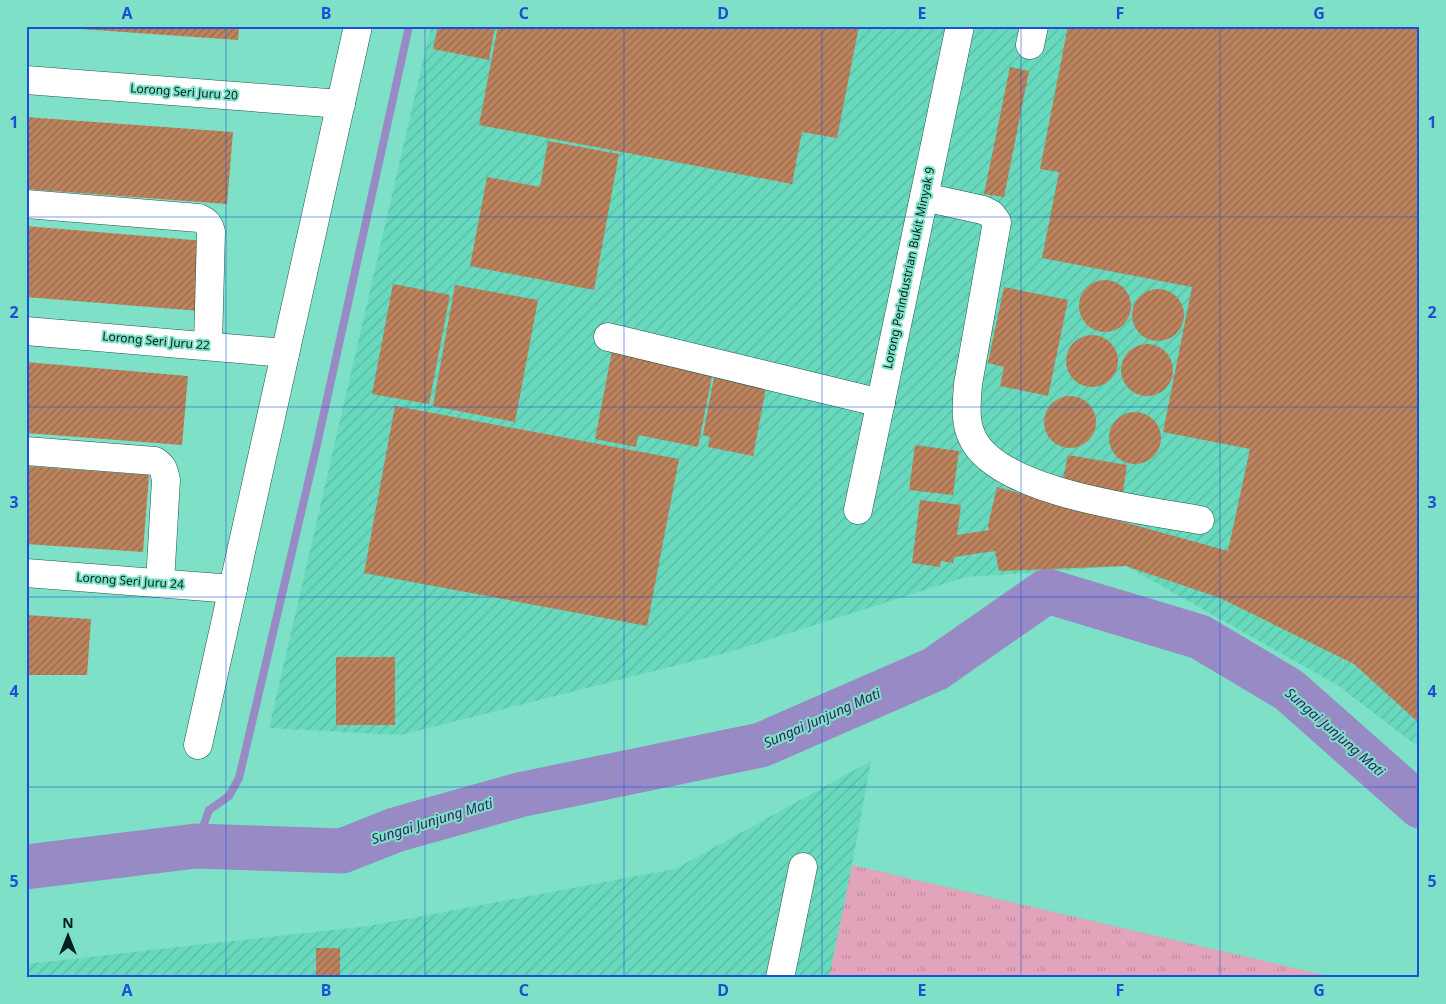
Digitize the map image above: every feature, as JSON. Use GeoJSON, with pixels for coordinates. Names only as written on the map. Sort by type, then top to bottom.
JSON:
{"type":"FeatureCollection","features":[{"type":"Feature","properties":{"kind":"street"},"geometry":{"type":"LineString","coordinates":[[198,745],[358,26]]}},
{"type":"Feature","properties":{"kind":"street","name":"Lorong Perindustrian Bukit Minyak 9"},"geometry":{"type":"LineString","coordinates":[[858,510],[960,26]]}},
{"type":"Feature","properties":{"kind":"street","name":"Lorong Seri Juru 20"},"geometry":{"type":"LineString","coordinates":[[26,80],[341,104]]}},
{"type":"Feature","properties":{"kind":"street"},"geometry":{"type":"LineString","coordinates":[[924,197],[983,210],[992,214],[997,222],[966,404],[967,421],[972,438],[986,457],[1014,475],[1051,489],[1112,505],[1200,520]]}},
{"type":"Feature","properties":{"kind":"street"},"geometry":{"type":"LineString","coordinates":[[26,204],[206,220],[211,232],[208,345]]}},
{"type":"Feature","properties":{"kind":"street","name":"Lorong Seri Juru 22"},"geometry":{"type":"LineString","coordinates":[[26,331],[285,353]]}},
{"type":"Feature","properties":{"kind":"street"},"geometry":{"type":"LineString","coordinates":[[608,337],[881,403]]}},
{"type":"Feature","properties":{"kind":"street"},"geometry":{"type":"LineString","coordinates":[[26,451],[154,461],[162,465],[166,480],[160,583]]}},
{"type":"Feature","properties":{"kind":"street","name":"Lorong Seri Juru 24"},"geometry":{"type":"LineString","coordinates":[[26,573],[233,589]]}},
{"type":"Feature","properties":{"kind":"street"},"geometry":{"type":"LineString","coordinates":[[780,978],[803,867]]}},
{"type":"Feature","properties":{"kind":"shaded area"},"geometry":{"type":"Polygon","coordinates":[[[431,26],[1420,26],[1420,748],[1337,685],[1126,566],[966,577],[733,651],[401,735],[269,728],[431,26]]]}},
{"type":"Feature","properties":{"kind":"shaded area"},"geometry":{"type":"Polygon","coordinates":[[[871,761],[852,865],[1337,978],[26,978],[26,964],[368,926],[675,869],[871,761]]]}},
{"type":"Feature","properties":{"kind":"green space"},"geometry":{"type":"Polygon","coordinates":[[[852,865],[1337,978],[829,978],[852,865]]]}},
{"type":"Feature","properties":{"kind":"building"},"geometry":{"type":"Polygon","coordinates":[[[66,26],[239,26],[238,40],[66,28],[66,26]]]}},
{"type":"Feature","properties":{"kind":"building"},"geometry":{"type":"Polygon","coordinates":[[[438,26],[495,26],[489,60],[433,49],[438,26]]]}},
{"type":"Feature","properties":{"kind":"building"},"geometry":{"type":"Polygon","coordinates":[[[498,26],[859,26],[837,138],[802,132],[792,184],[479,125],[498,26]]]}},
{"type":"Feature","properties":{"kind":"building"},"geometry":{"type":"Polygon","coordinates":[[[1068,26],[1420,26],[1420,724],[1354,664],[1220,598],[1126,566],[999,571],[995,551],[954,557],[953,563],[941,561],[940,567],[912,563],[920,500],[961,505],[957,535],[989,530],[988,525],[997,487],[1228,551],[1250,449],[1163,432],[1192,287],[1042,258],[1059,172],[1040,169],[1068,26]]]}},
{"type":"Feature","properties":{"kind":"building"},"geometry":{"type":"Polygon","coordinates":[[[1010,67],[1029,71],[1004,197],[984,194],[1010,67]]]}},
{"type":"Feature","properties":{"kind":"building"},"geometry":{"type":"Polygon","coordinates":[[[26,117],[233,132],[227,204],[26,189],[26,117]]]}},
{"type":"Feature","properties":{"kind":"building"},"geometry":{"type":"Polygon","coordinates":[[[548,141],[619,154],[594,290],[470,266],[487,177],[540,187],[548,141]]]}},
{"type":"Feature","properties":{"kind":"building"},"geometry":{"type":"Polygon","coordinates":[[[26,226],[205,241],[199,311],[26,297],[26,226]]]}},
{"type":"Feature","properties":{"kind":"building"},"geometry":{"type":"Polygon","coordinates":[[[1100,280],[1110,280],[1124,287],[1131,301],[1131,311],[1124,325],[1110,332],[1100,332],[1090,328],[1083,321],[1079,311],[1079,301],[1083,291],[1090,284],[1100,280]]]}},
{"type":"Feature","properties":{"kind":"building"},"geometry":{"type":"Polygon","coordinates":[[[393,284],[450,295],[429,404],[372,394],[393,284]]]}},
{"type":"Feature","properties":{"kind":"building"},"geometry":{"type":"Polygon","coordinates":[[[455,285],[538,300],[515,422],[433,406],[455,285]]]}},
{"type":"Feature","properties":{"kind":"building"},"geometry":{"type":"Polygon","coordinates":[[[1004,287],[1068,300],[1048,396],[1000,386],[1004,367],[988,363],[1004,287]]]}},
{"type":"Feature","properties":{"kind":"building"},"geometry":{"type":"Polygon","coordinates":[[[1153,289],[1163,289],[1177,296],[1184,310],[1184,320],[1177,334],[1163,341],[1153,341],[1143,337],[1136,330],[1132,320],[1132,310],[1136,300],[1143,293],[1153,289]]]}},
{"type":"Feature","properties":{"kind":"building"},"geometry":{"type":"Polygon","coordinates":[[[1087,335],[1097,335],[1111,342],[1118,356],[1118,366],[1111,380],[1097,387],[1087,387],[1077,383],[1070,376],[1066,366],[1066,356],[1070,346],[1077,339],[1087,335]]]}},
{"type":"Feature","properties":{"kind":"building"},"geometry":{"type":"Polygon","coordinates":[[[1142,344],[1152,344],[1166,351],[1173,365],[1173,375],[1166,389],[1152,396],[1142,396],[1132,392],[1125,385],[1121,375],[1121,365],[1125,355],[1132,348],[1142,344]]]}},
{"type":"Feature","properties":{"kind":"building"},"geometry":{"type":"Polygon","coordinates":[[[612,351],[713,371],[698,447],[638,435],[636,447],[595,439],[612,351]]]}},
{"type":"Feature","properties":{"kind":"building"},"geometry":{"type":"Polygon","coordinates":[[[26,362],[188,376],[182,445],[26,433],[26,362]]]}},
{"type":"Feature","properties":{"kind":"building"},"geometry":{"type":"Polygon","coordinates":[[[714,378],[766,388],[753,456],[708,447],[710,437],[703,435],[714,378]]]}},
{"type":"Feature","properties":{"kind":"building"},"geometry":{"type":"Polygon","coordinates":[[[1065,396],[1075,396],[1089,403],[1096,417],[1096,427],[1089,441],[1075,448],[1065,448],[1055,444],[1048,437],[1044,427],[1044,417],[1048,407],[1055,400],[1065,396]]]}},
{"type":"Feature","properties":{"kind":"building"},"geometry":{"type":"Polygon","coordinates":[[[395,406],[679,459],[647,626],[364,573],[395,406]]]}},
{"type":"Feature","properties":{"kind":"building"},"geometry":{"type":"Polygon","coordinates":[[[1130,412],[1140,412],[1154,419],[1161,433],[1161,443],[1154,457],[1140,464],[1130,464],[1120,460],[1113,453],[1109,443],[1109,433],[1113,423],[1120,416],[1130,412]]]}},
{"type":"Feature","properties":{"kind":"building"},"geometry":{"type":"Polygon","coordinates":[[[915,445],[959,451],[953,495],[909,490],[915,445]]]}},
{"type":"Feature","properties":{"kind":"building"},"geometry":{"type":"Polygon","coordinates":[[[1068,455],[1127,465],[1122,499],[1061,488],[1068,455]]]}},
{"type":"Feature","properties":{"kind":"building"},"geometry":{"type":"Polygon","coordinates":[[[26,466],[149,475],[143,552],[26,544],[26,466]]]}},
{"type":"Feature","properties":{"kind":"building"},"geometry":{"type":"Polygon","coordinates":[[[26,615],[91,619],[87,675],[26,675],[26,615]]]}},
{"type":"Feature","properties":{"kind":"building"},"geometry":{"type":"Polygon","coordinates":[[[336,657],[395,657],[395,725],[336,725],[336,657]]]}},
{"type":"Feature","properties":{"kind":"building"},"geometry":{"type":"Polygon","coordinates":[[[316,948],[340,948],[340,976],[316,976],[316,948]]]}},
{"type":"Feature","properties":{"kind":"waterway"},"geometry":{"type":"LineString","coordinates":[[196,846],[209,810],[229,796],[239,778],[316,449],[409,26]]}},
{"type":"Feature","properties":{"kind":"waterway","name":"Sungai Junjung Mati"},"geometry":{"type":"LineString","coordinates":[[26,867],[196,846],[342,851],[395,830],[519,795],[761,745],[935,669],[1047,591],[1200,637],[1289,690],[1420,806]]}}]}
